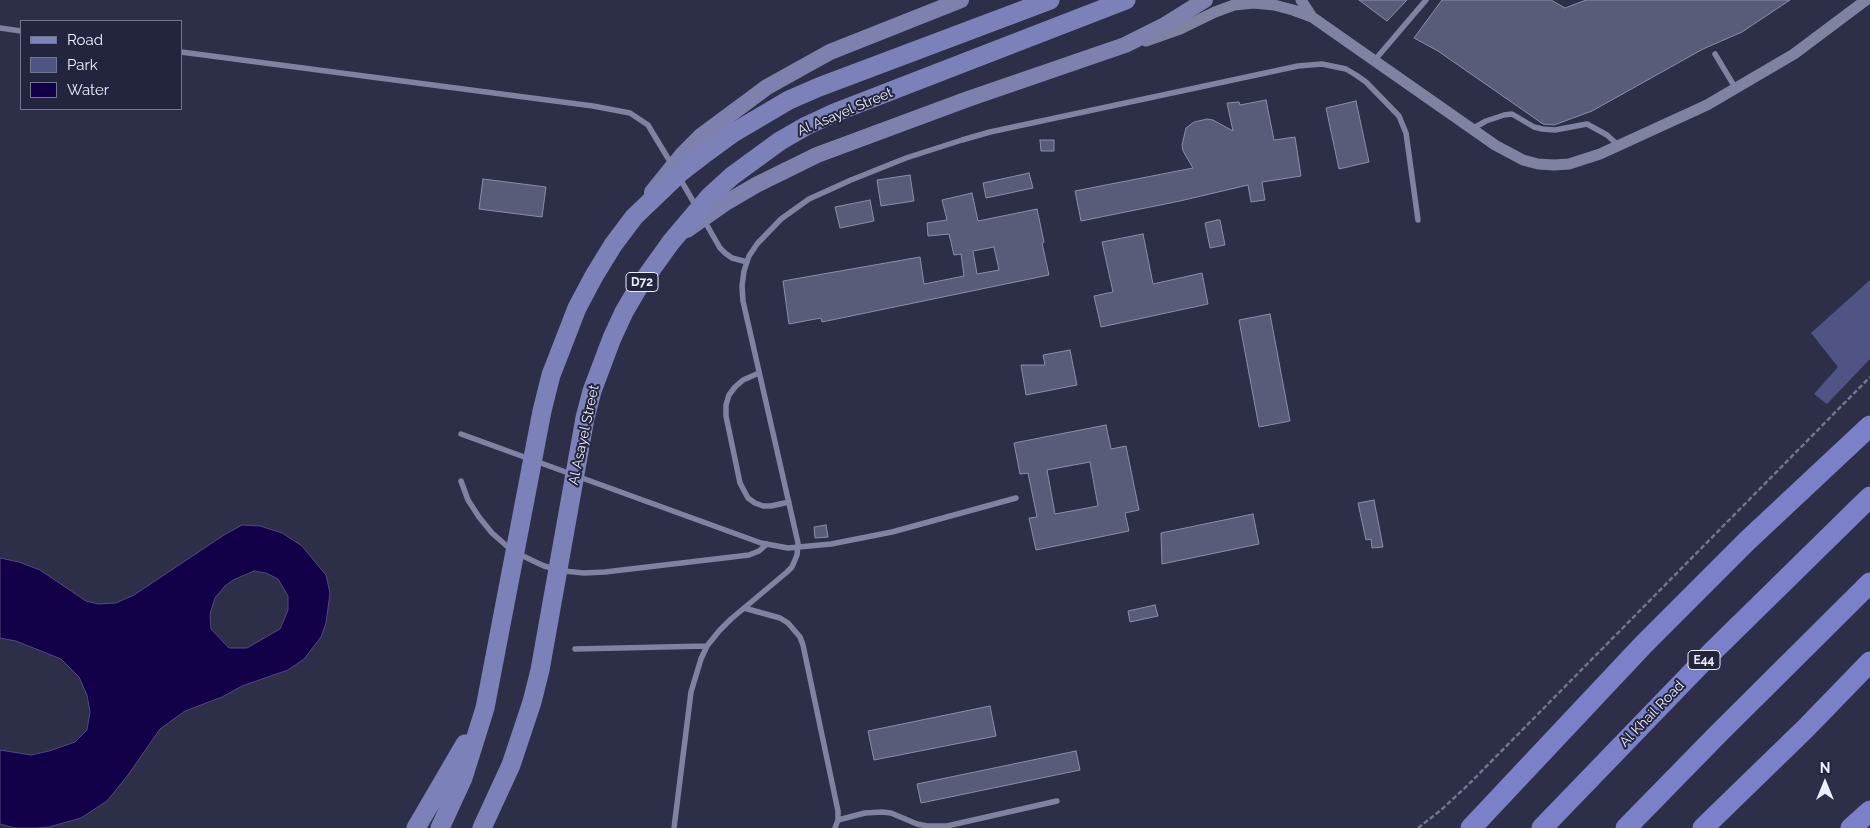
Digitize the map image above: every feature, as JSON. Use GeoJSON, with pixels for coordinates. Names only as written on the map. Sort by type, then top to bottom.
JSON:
{"type":"FeatureCollection","features":[{"type":"Feature","properties":{"kind":"highway"},"geometry":{"type":"LineString","coordinates":[[1471,828],[1644,644],[1748,541],[1870,426]]}},
{"type":"Feature","properties":{"kind":"highway","name":"Al Khail Road"},"geometry":{"type":"LineString","coordinates":[[1542,828],[1711,653],[1870,497]]}},
{"type":"Feature","properties":{"kind":"highway"},"geometry":{"type":"LineString","coordinates":[[1626,828],[1870,583]]}},
{"type":"Feature","properties":{"kind":"highway"},"geometry":{"type":"LineString","coordinates":[[1703,828],[1806,728],[1870,662]]}},
{"type":"Feature","properties":{"kind":"highway"},"geometry":{"type":"LineString","coordinates":[[1851,828],[1870,811]]}},
{"type":"Feature","properties":{"kind":"main road"},"geometry":{"type":"LineString","coordinates":[[440,828],[463,778],[486,708],[542,411],[551,375],[574,316],[594,276],[634,216],[681,172],[706,152],[740,128],[790,100],[819,87],[1050,0]]}},
{"type":"Feature","properties":{"kind":"main road","name":"Al Asayel Street"},"geometry":{"type":"LineString","coordinates":[[482,828],[511,765],[532,702],[540,670],[585,418],[592,391],[624,312],[638,288],[671,242],[710,196],[732,176],[780,141],[806,126],[834,113],[1126,0]]}},
{"type":"Feature","properties":{"kind":"main road"},"geometry":{"type":"LineString","coordinates":[[416,828],[486,708]]}},
{"type":"Feature","properties":{"kind":"street"},"geometry":{"type":"LineString","coordinates":[[634,216],[682,154],[722,119],[767,87],[830,52],[961,0]]}},
{"type":"Feature","properties":{"kind":"street"},"geometry":{"type":"LineString","coordinates":[[1301,0],[1312,18]]}},
{"type":"Feature","properties":{"kind":"street"},"geometry":{"type":"LineString","coordinates":[[671,242],[698,221],[749,189],[817,155],[968,99],[1124,45],[1210,6],[1254,3],[1274,5],[1312,18],[1509,153],[1523,160],[1538,164],[1570,164],[1619,146],[1685,116],[1736,89],[1794,54],[1866,0]]}},
{"type":"Feature","properties":{"kind":"lane"},"geometry":{"type":"LineString","coordinates":[[1374,61],[1426,0]]}},
{"type":"Feature","properties":{"kind":"lane"},"geometry":{"type":"LineString","coordinates":[[0,28],[20,31]]}},
{"type":"Feature","properties":{"kind":"lane"},"geometry":{"type":"LineString","coordinates":[[182,52],[592,106],[630,113],[640,118],[654,134],[720,248],[732,258],[746,262]]}},
{"type":"Feature","properties":{"kind":"lane"},"geometry":{"type":"LineString","coordinates":[[1715,54],[1736,89]]}},
{"type":"Feature","properties":{"kind":"lane"},"geometry":{"type":"LineString","coordinates":[[674,828],[691,692],[695,675],[707,646],[731,619],[792,567],[797,555],[798,548],[789,502],[743,301],[742,286],[746,262],[757,244],[781,219],[794,209],[824,192],[906,158],[990,132],[1310,64],[1334,66],[1356,75],[1366,82],[1399,116],[1406,133],[1418,220]]}},
{"type":"Feature","properties":{"kind":"lane"},"geometry":{"type":"LineString","coordinates":[[1472,129],[1486,121],[1512,114],[1534,127],[1542,129],[1555,130],[1587,124],[1607,135],[1619,146]]}},
{"type":"Feature","properties":{"kind":"lane"},"geometry":{"type":"LineString","coordinates":[[759,373],[743,380],[734,387],[726,405],[726,416],[740,483],[748,498],[754,503],[771,506],[789,502]]}},
{"type":"Feature","properties":{"kind":"lane"},"geometry":{"type":"LineString","coordinates":[[461,434],[767,544],[798,548],[831,544],[892,532],[1016,498]]}},
{"type":"Feature","properties":{"kind":"lane"},"geometry":{"type":"LineString","coordinates":[[461,481],[468,500],[479,518],[508,547],[525,558],[544,566],[564,571],[584,573],[605,572],[749,555],[759,552],[767,544]]}},
{"type":"Feature","properties":{"kind":"lane"},"geometry":{"type":"LineString","coordinates":[[744,608],[780,618],[788,623],[800,637],[838,811],[838,820],[835,828]]}},
{"type":"Feature","properties":{"kind":"lane"},"geometry":{"type":"LineString","coordinates":[[575,649],[707,646]]}},
{"type":"Feature","properties":{"kind":"lane"},"geometry":{"type":"LineString","coordinates":[[838,820],[865,813],[882,812],[891,813],[922,825],[947,826],[1057,801]]}},
{"type":"Feature","properties":{"kind":"path"},"geometry":{"type":"LineString","coordinates":[[1418,828],[1445,807],[1468,785],[1870,376]]}},
{"type":"Feature","properties":{"kind":"green space"},"geometry":{"type":"Polygon","coordinates":[[[1870,280],[1870,359],[1827,404],[1814,394],[1838,367],[1811,333],[1870,280]]]}},
{"type":"Feature","properties":{"kind":"water"},"geometry":{"type":"Polygon","coordinates":[[[242,525],[260,526],[282,533],[302,546],[326,575],[330,593],[326,623],[321,637],[304,659],[288,670],[242,686],[222,697],[185,711],[160,729],[107,801],[81,818],[49,827],[15,828],[0,824],[0,750],[31,755],[75,742],[87,730],[90,712],[87,695],[79,677],[61,659],[16,641],[0,638],[0,558],[19,562],[40,570],[86,601],[98,604],[116,603],[134,595],[242,525]],[[254,571],[233,580],[215,598],[210,614],[211,629],[229,648],[247,648],[280,629],[288,610],[288,596],[278,579],[266,573],[254,571]]]}},
{"type":"Feature","properties":{"kind":"building"},"geometry":{"type":"Polygon","coordinates":[[[1359,0],[1407,0],[1387,21],[1359,0]]]}},
{"type":"Feature","properties":{"kind":"building"},"geometry":{"type":"Polygon","coordinates":[[[1442,0],[1551,0],[1565,8],[1586,0],[1790,0],[1742,32],[1703,49],[1592,111],[1554,125],[1543,124],[1438,51],[1414,38],[1442,0]]]}},
{"type":"Feature","properties":{"kind":"building"},"geometry":{"type":"Polygon","coordinates":[[[1266,100],[1274,140],[1295,137],[1301,176],[1262,182],[1265,200],[1251,202],[1248,185],[1081,221],[1075,191],[1193,168],[1183,151],[1182,145],[1186,128],[1194,122],[1207,119],[1213,120],[1233,131],[1227,103],[1239,102],[1240,105],[1266,100]]]}},
{"type":"Feature","properties":{"kind":"building"},"geometry":{"type":"Polygon","coordinates":[[[1356,101],[1369,162],[1339,169],[1326,108],[1356,101]]]}},
{"type":"Feature","properties":{"kind":"building"},"geometry":{"type":"Polygon","coordinates":[[[1040,140],[1054,140],[1054,151],[1041,151],[1040,140]]]}},
{"type":"Feature","properties":{"kind":"building"},"geometry":{"type":"Polygon","coordinates":[[[1029,173],[1033,188],[986,198],[983,183],[1029,173]]]}},
{"type":"Feature","properties":{"kind":"building"},"geometry":{"type":"Polygon","coordinates":[[[910,175],[914,201],[881,206],[877,180],[910,175]]]}},
{"type":"Feature","properties":{"kind":"building"},"geometry":{"type":"Polygon","coordinates":[[[483,179],[546,187],[542,217],[479,209],[483,179]]]}},
{"type":"Feature","properties":{"kind":"building"},"geometry":{"type":"Polygon","coordinates":[[[972,193],[978,221],[1037,209],[1049,275],[822,322],[821,318],[789,324],[783,281],[920,257],[924,284],[964,276],[961,254],[954,255],[949,234],[928,236],[927,223],[947,220],[942,200],[972,193]],[[994,247],[973,251],[977,274],[999,270],[994,247]]]}},
{"type":"Feature","properties":{"kind":"building"},"geometry":{"type":"Polygon","coordinates":[[[870,200],[874,221],[840,228],[835,207],[870,200]]]}},
{"type":"Feature","properties":{"kind":"building"},"geometry":{"type":"Polygon","coordinates":[[[1220,220],[1225,245],[1210,248],[1205,223],[1220,220]]]}},
{"type":"Feature","properties":{"kind":"building"},"geometry":{"type":"Polygon","coordinates":[[[1143,234],[1153,284],[1202,273],[1208,304],[1101,327],[1094,296],[1113,292],[1102,242],[1143,234]]]}},
{"type":"Feature","properties":{"kind":"building"},"geometry":{"type":"Polygon","coordinates":[[[1270,314],[1290,421],[1259,427],[1239,320],[1270,314]]]}},
{"type":"Feature","properties":{"kind":"building"},"geometry":{"type":"Polygon","coordinates":[[[1070,350],[1077,385],[1026,395],[1021,365],[1045,365],[1043,355],[1070,350]]]}},
{"type":"Feature","properties":{"kind":"building"},"geometry":{"type":"Polygon","coordinates":[[[1106,425],[1111,449],[1126,446],[1139,510],[1125,513],[1129,531],[1036,550],[1029,518],[1037,517],[1028,473],[1020,474],[1014,443],[1106,425]],[[1090,462],[1047,470],[1055,514],[1098,506],[1090,462]]]}},
{"type":"Feature","properties":{"kind":"building"},"geometry":{"type":"Polygon","coordinates":[[[1374,500],[1383,547],[1372,548],[1371,539],[1366,540],[1358,503],[1374,500]]]}},
{"type":"Feature","properties":{"kind":"building"},"geometry":{"type":"Polygon","coordinates":[[[1253,514],[1259,544],[1162,564],[1161,533],[1253,514]]]}},
{"type":"Feature","properties":{"kind":"building"},"geometry":{"type":"Polygon","coordinates":[[[826,525],[828,537],[815,538],[814,527],[826,525]]]}},
{"type":"Feature","properties":{"kind":"building"},"geometry":{"type":"Polygon","coordinates":[[[1155,605],[1158,616],[1130,622],[1128,611],[1155,605]]]}},
{"type":"Feature","properties":{"kind":"building"},"geometry":{"type":"Polygon","coordinates":[[[990,706],[996,736],[874,760],[868,731],[990,706]]]}},
{"type":"Feature","properties":{"kind":"building"},"geometry":{"type":"Polygon","coordinates":[[[1076,751],[1080,770],[921,803],[917,784],[1076,751]]]}}]}
